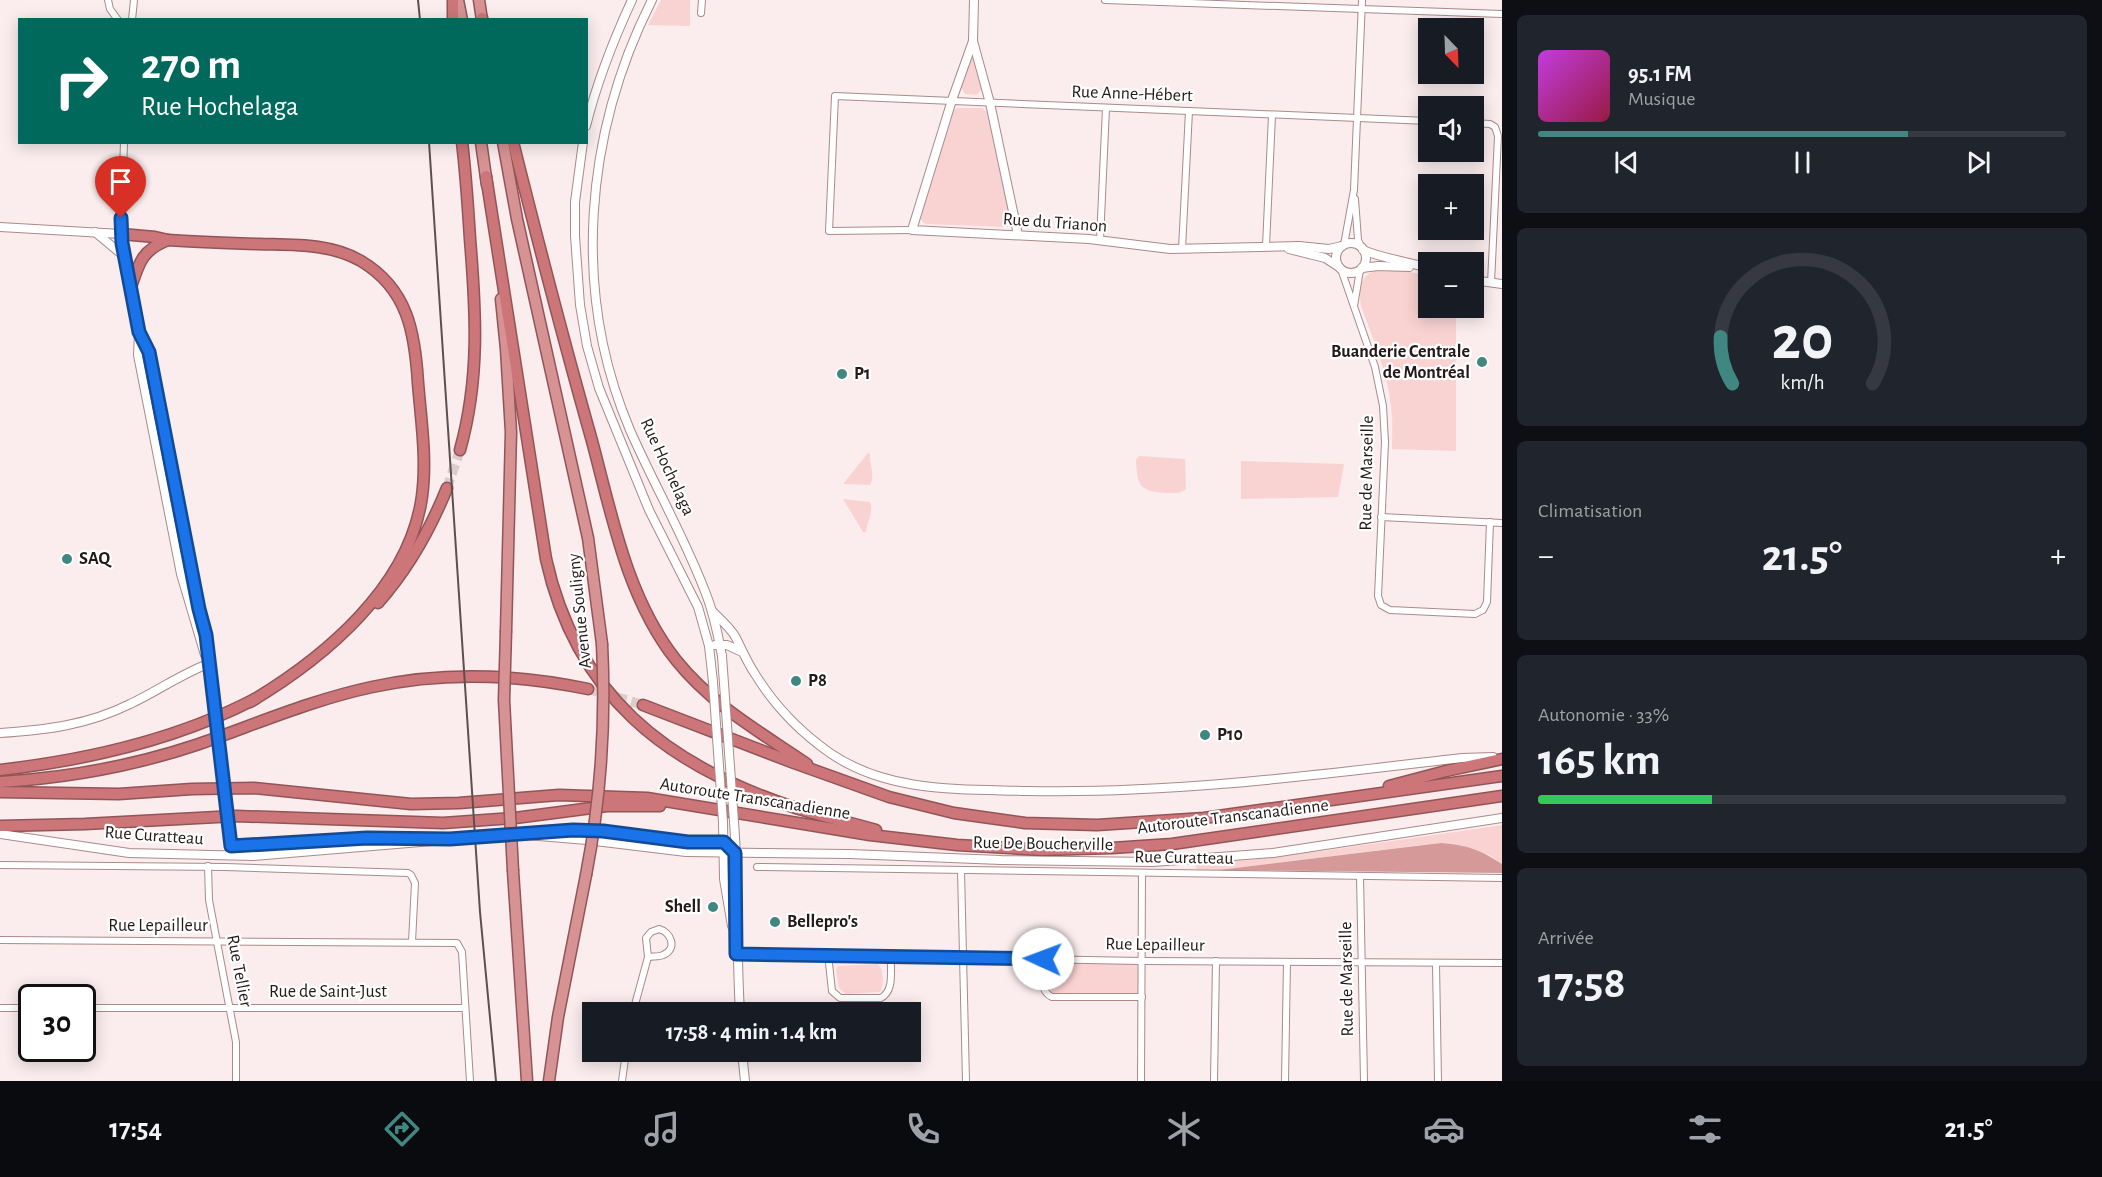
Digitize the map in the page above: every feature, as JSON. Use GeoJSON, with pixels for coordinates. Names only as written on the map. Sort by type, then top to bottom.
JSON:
{"type":"FeatureCollection","features":[{"type":"Feature","properties":{"kind":"highway"},"geometry":{"type":"LineString","coordinates":[[453,0],[453,18]]}},
{"type":"Feature","properties":{"kind":"highway"},"geometry":{"type":"LineString","coordinates":[[458,0],[462,18]]}},
{"type":"Feature","properties":{"kind":"highway"},"geometry":{"type":"LineString","coordinates":[[479,0],[482,18]]}},
{"type":"Feature","properties":{"kind":"highway"},"geometry":{"type":"LineString","coordinates":[[460,450],[471,405],[476,347],[474,287],[462,144]]}},
{"type":"Feature","properties":{"kind":"highway"},"geometry":{"type":"LineString","coordinates":[[481,144],[541,529],[552,582],[563,616],[582,655],[612,697],[644,729],[679,755],[722,778],[792,807],[907,839]]}},
{"type":"Feature","properties":{"kind":"highway","name":"Avenue Souligny"},"geometry":{"type":"LineString","coordinates":[[503,144],[517,219],[588,538],[602,644],[601,765],[595,824],[558,1017],[549,1081]]}},
{"type":"Feature","properties":{"kind":"highway"},"geometry":{"type":"LineString","coordinates":[[514,144],[610,507],[624,556],[642,605],[669,651],[703,690],[736,717],[820,772]]}},
{"type":"Feature","properties":{"kind":"highway"},"geometry":{"type":"LineString","coordinates":[[486,176],[506,349],[511,432],[504,700],[527,1081]]}},
{"type":"Feature","properties":{"kind":"highway"},"geometry":{"type":"LineString","coordinates":[[121,234],[168,240],[332,250],[351,256],[377,273],[397,296],[410,324],[415,344],[424,470],[421,506],[410,539],[387,580],[340,636],[293,675],[250,702]]}},
{"type":"Feature","properties":{"kind":"highway"},"geometry":{"type":"LineString","coordinates":[[130,287],[144,255],[151,248],[168,240]]}},
{"type":"Feature","properties":{"kind":"highway"},"geometry":{"type":"LineString","coordinates":[[0,770],[75,759],[159,739],[250,702],[284,683],[316,661],[369,613],[407,565],[428,530],[447,488]]}},
{"type":"Feature","properties":{"kind":"highway"},"geometry":{"type":"LineString","coordinates":[[0,782],[68,775],[143,760],[204,742],[339,695],[396,682],[438,677],[488,676],[541,680],[588,689]]}},
{"type":"Feature","properties":{"kind":"highway","name":"Autoroute Transcanadienne"},"geometry":{"type":"LineString","coordinates":[[643,705],[883,795],[922,806],[985,818],[1049,824],[1097,825],[1174,820],[1502,776]]}},
{"type":"Feature","properties":{"kind":"highway"},"geometry":{"type":"LineString","coordinates":[[1342,799],[1502,758]]}},
{"type":"Feature","properties":{"kind":"highway","name":"Autoroute Transcanadienne"},"geometry":{"type":"LineString","coordinates":[[0,792],[119,794],[254,788],[411,804],[459,803],[529,796],[591,795],[647,798],[907,839],[957,845],[1042,850],[1172,844],[1502,796]]}},
{"type":"Feature","properties":{"kind":"highway"},"geometry":{"type":"LineString","coordinates":[[1446,804],[1502,803]]}},
{"type":"Feature","properties":{"kind":"highway"},"geometry":{"type":"LineString","coordinates":[[0,826],[236,816],[443,823],[505,819],[587,808],[631,805],[744,813]]}},
{"type":"Feature","properties":{"kind":"main road"},"geometry":{"type":"LineString","coordinates":[[588,118],[604,67],[632,0]]}},
{"type":"Feature","properties":{"kind":"main road","name":"Rue Hochelaga"},"geometry":{"type":"LineString","coordinates":[[652,0],[619,76],[601,143],[593,216],[595,292],[606,354],[624,413],[699,576],[712,611],[720,645],[734,822],[736,954],[739,1002]]}},
{"type":"Feature","properties":{"kind":"main road","name":"Rue Hochelaga"},"geometry":{"type":"LineString","coordinates":[[583,144],[575,202],[575,236],[580,305],[587,346],[593,370],[616,432],[649,510],[694,598],[709,646],[723,822],[724,879],[736,954]]}},
{"type":"Feature","properties":{"kind":"main road"},"geometry":{"type":"LineString","coordinates":[[712,611],[734,634],[741,651],[774,700],[799,727],[830,753],[849,764],[879,776],[928,787],[1061,792],[1168,789],[1245,783],[1462,758],[1502,758]]}},
{"type":"Feature","properties":{"kind":"main road"},"geometry":{"type":"LineString","coordinates":[[709,646],[729,645],[741,651]]}},
{"type":"Feature","properties":{"kind":"main road"},"geometry":{"type":"LineString","coordinates":[[0,733],[54,728],[93,720],[131,704],[208,664],[214,696],[231,851]]}},
{"type":"Feature","properties":{"kind":"main road","name":"Rue De Boucherville"},"geometry":{"type":"LineString","coordinates":[[724,853],[849,854],[1082,862],[1174,861],[1280,852],[1502,818]]}},
{"type":"Feature","properties":{"kind":"main road","name":"Rue Curatteau"},"geometry":{"type":"LineString","coordinates":[[0,834],[129,853],[231,851],[363,838],[450,839],[578,830],[613,832],[688,842],[724,842]]}},
{"type":"Feature","properties":{"kind":"main road","name":"Rue Curatteau"},"geometry":{"type":"LineString","coordinates":[[515,834],[686,852],[724,853]]}},
{"type":"Feature","properties":{"kind":"main road"},"geometry":{"type":"LineString","coordinates":[[724,842],[735,853]]}},
{"type":"Feature","properties":{"kind":"main road"},"geometry":{"type":"LineString","coordinates":[[743,1062],[745,1081]]}},
{"type":"Feature","properties":{"kind":"street"},"geometry":{"type":"LineString","coordinates":[[108,0],[110,9],[117,18]]}},
{"type":"Feature","properties":{"kind":"street"},"geometry":{"type":"LineString","coordinates":[[132,18],[134,0]]}},
{"type":"Feature","properties":{"kind":"street"},"geometry":{"type":"LineString","coordinates":[[701,13],[702,0]]}},
{"type":"Feature","properties":{"kind":"street"},"geometry":{"type":"LineString","coordinates":[[974,0],[973,41],[990,103],[1018,235]]}},
{"type":"Feature","properties":{"kind":"street"},"geometry":{"type":"LineString","coordinates":[[1105,0],[1502,14]]}},
{"type":"Feature","properties":{"kind":"street"},"geometry":{"type":"LineString","coordinates":[[1361,269],[1366,259],[1358,240],[1354,190],[1362,0]]}},
{"type":"Feature","properties":{"kind":"street"},"geometry":{"type":"LineString","coordinates":[[912,230],[952,100],[973,41]]}},
{"type":"Feature","properties":{"kind":"street","name":"Rue Anne-Hébert"},"geometry":{"type":"LineString","coordinates":[[829,231],[836,96],[1418,121]]}},
{"type":"Feature","properties":{"kind":"street"},"geometry":{"type":"LineString","coordinates":[[1100,240],[1106,108]]}},
{"type":"Feature","properties":{"kind":"street"},"geometry":{"type":"LineString","coordinates":[[1182,249],[1189,111]]}},
{"type":"Feature","properties":{"kind":"street"},"geometry":{"type":"LineString","coordinates":[[1266,246],[1272,115]]}},
{"type":"Feature","properties":{"kind":"street"},"geometry":{"type":"LineString","coordinates":[[1484,124],[1495,127],[1498,136],[1491,284]]}},
{"type":"Feature","properties":{"kind":"street"},"geometry":{"type":"LineString","coordinates":[[124,144],[121,234],[139,332],[138,355],[181,574],[208,664]]}},
{"type":"Feature","properties":{"kind":"street"},"geometry":{"type":"LineString","coordinates":[[1354,190],[1343,246],[1336,257],[1340,268],[1350,273],[1378,266],[1418,268]]}},
{"type":"Feature","properties":{"kind":"street"},"geometry":{"type":"LineString","coordinates":[[0,227],[121,234]]}},
{"type":"Feature","properties":{"kind":"street","name":"Rue du Trianon"},"geometry":{"type":"LineString","coordinates":[[829,231],[912,230],[1018,235],[1100,240],[1143,247],[1182,249],[1266,246],[1329,249],[1343,246]]}},
{"type":"Feature","properties":{"kind":"street"},"geometry":{"type":"LineString","coordinates":[[95,231],[125,257]]}},
{"type":"Feature","properties":{"kind":"street"},"geometry":{"type":"LineString","coordinates":[[1343,246],[1352,244],[1379,257],[1418,265]]}},
{"type":"Feature","properties":{"kind":"street","name":"Rue du Trianon"},"geometry":{"type":"LineString","coordinates":[[1278,247],[1325,258],[1340,268]]}},
{"type":"Feature","properties":{"kind":"street","name":"Rue de Marseille"},"geometry":{"type":"LineString","coordinates":[[1340,268],[1374,367],[1383,406],[1384,442],[1378,596],[1380,605],[1390,610],[1400,611],[1475,614],[1483,610],[1487,602],[1490,522]]}},
{"type":"Feature","properties":{"kind":"street","name":"Rue de Marseille"},"geometry":{"type":"LineString","coordinates":[[1354,309],[1361,269]]}},
{"type":"Feature","properties":{"kind":"street"},"geometry":{"type":"LineString","coordinates":[[1484,282],[1502,284]]}},
{"type":"Feature","properties":{"kind":"street"},"geometry":{"type":"LineString","coordinates":[[139,332],[149,352],[206,635],[208,664]]}},
{"type":"Feature","properties":{"kind":"street"},"geometry":{"type":"LineString","coordinates":[[1381,517],[1502,523]]}},
{"type":"Feature","properties":{"kind":"street","name":"Rue Curatteau"},"geometry":{"type":"LineString","coordinates":[[0,865],[208,866],[404,872],[411,875],[415,883],[412,942]]}},
{"type":"Feature","properties":{"kind":"street","name":"Rue Tellier"},"geometry":{"type":"LineString","coordinates":[[208,866],[209,900],[236,1042],[236,1081]]}},
{"type":"Feature","properties":{"kind":"street","name":"Rue Curatteau"},"geometry":{"type":"LineString","coordinates":[[757,867],[1502,878]]}},
{"type":"Feature","properties":{"kind":"street"},"geometry":{"type":"LineString","coordinates":[[961,870],[966,1081]]}},
{"type":"Feature","properties":{"kind":"street"},"geometry":{"type":"LineString","coordinates":[[1141,1081],[1142,874]]}},
{"type":"Feature","properties":{"kind":"street","name":"Rue de Marseille"},"geometry":{"type":"LineString","coordinates":[[1360,876],[1364,1081]]}},
{"type":"Feature","properties":{"kind":"street"},"geometry":{"type":"LineString","coordinates":[[635,1002],[648,957],[645,942],[648,934],[654,930],[667,932],[671,940],[667,952],[659,956],[648,957]]}},
{"type":"Feature","properties":{"kind":"street","name":"Rue Lepailleur"},"geometry":{"type":"LineString","coordinates":[[0,940],[453,942],[460,945],[462,952],[465,1008]]}},
{"type":"Feature","properties":{"kind":"street","name":"Rue Lepailleur"},"geometry":{"type":"LineString","coordinates":[[736,954],[1142,961],[1502,963]]}},
{"type":"Feature","properties":{"kind":"street"},"geometry":{"type":"LineString","coordinates":[[828,954],[832,991],[840,998],[881,999],[890,990],[891,955]]}},
{"type":"Feature","properties":{"kind":"street"},"geometry":{"type":"LineString","coordinates":[[1043,959],[1043,989],[1046,995],[1052,997],[1142,997]]}},
{"type":"Feature","properties":{"kind":"street"},"geometry":{"type":"LineString","coordinates":[[1214,1081],[1216,961]]}},
{"type":"Feature","properties":{"kind":"street"},"geometry":{"type":"LineString","coordinates":[[1285,1081],[1287,962]]}},
{"type":"Feature","properties":{"kind":"street"},"geometry":{"type":"LineString","coordinates":[[1436,963],[1438,1081]]}},
{"type":"Feature","properties":{"kind":"street"},"geometry":{"type":"LineString","coordinates":[[0,1008],[18,1008]]}},
{"type":"Feature","properties":{"kind":"street","name":"Rue de Saint-Just"},"geometry":{"type":"LineString","coordinates":[[96,1008],[465,1008]]}},
{"type":"Feature","properties":{"kind":"street"},"geometry":{"type":"LineString","coordinates":[[465,1008],[470,1081]]}},
{"type":"Feature","properties":{"kind":"street"},"geometry":{"type":"LineString","coordinates":[[622,1081],[625,1062]]}},
{"type":"Feature","properties":{"kind":"shaded area"},"geometry":{"type":"Polygon","coordinates":[[[661,0],[690,0],[690,26],[648,25],[661,0]]]}},
{"type":"Feature","properties":{"kind":"shaded area"},"geometry":{"type":"Polygon","coordinates":[[[972,52],[974,52],[982,88],[977,95],[965,94],[961,87],[972,52]]]}},
{"type":"Feature","properties":{"kind":"shaded area"},"geometry":{"type":"Polygon","coordinates":[[[982,108],[987,112],[1012,221],[1007,227],[925,224],[922,221],[920,216],[954,110],[982,108]]]}},
{"type":"Feature","properties":{"kind":"shaded area"},"geometry":{"type":"Polygon","coordinates":[[[1403,271],[1418,273],[1418,318],[1456,318],[1456,451],[1392,449],[1389,393],[1360,301],[1361,285],[1370,273],[1403,271]]]}},
{"type":"Feature","properties":{"kind":"shaded area"},"geometry":{"type":"Polygon","coordinates":[[[868,453],[872,474],[870,485],[843,484],[868,453]]]}},
{"type":"Feature","properties":{"kind":"shaded area"},"geometry":{"type":"Polygon","coordinates":[[[1139,456],[1185,459],[1186,489],[1172,493],[1146,489],[1137,476],[1136,460],[1139,456]]]}},
{"type":"Feature","properties":{"kind":"shaded area"},"geometry":{"type":"Polygon","coordinates":[[[1241,461],[1344,464],[1338,497],[1241,499],[1241,461]]]}},
{"type":"Feature","properties":{"kind":"shaded area"},"geometry":{"type":"Polygon","coordinates":[[[843,499],[870,502],[871,513],[866,532],[863,532],[843,499]]]}},
{"type":"Feature","properties":{"kind":"shaded area"},"geometry":{"type":"Polygon","coordinates":[[[1502,825],[1502,864],[1489,855],[1441,843],[1219,870],[1197,869],[1195,865],[1323,851],[1502,825]]]}},
{"type":"Feature","properties":{"kind":"shaded area"},"geometry":{"type":"Polygon","coordinates":[[[1441,843],[1466,847],[1487,855],[1502,864],[1502,873],[1219,870],[1441,843]]]}},
{"type":"Feature","properties":{"kind":"shaded area"},"geometry":{"type":"Polygon","coordinates":[[[1043,959],[1142,961],[1142,997],[1046,995],[1043,959]]]}},
{"type":"Feature","properties":{"kind":"shaded area"},"geometry":{"type":"Polygon","coordinates":[[[878,964],[883,978],[880,992],[846,994],[839,988],[836,970],[838,966],[878,964]]]}},
{"type":"Feature","properties":{"kind":"tunnel"},"geometry":{"type":"LineString","coordinates":[[447,488],[460,450]]}},
{"type":"Feature","properties":{"kind":"tunnel"},"geometry":{"type":"LineString","coordinates":[[588,689],[643,705]]}},
{"type":"Feature","properties":{"kind":"railway"},"geometry":{"type":"LineString","coordinates":[[418,0],[420,18]]}},
{"type":"Feature","properties":{"kind":"railway"},"geometry":{"type":"LineString","coordinates":[[429,144],[480,912],[496,1081]]}},
{"type":"Feature","properties":{"kind":"place","name":"Buanderie Centrale de Montréal"},"geometry":{"type":"Point","coordinates":[1482,362]}},
{"type":"Feature","properties":{"kind":"place","name":"P1"},"geometry":{"type":"Point","coordinates":[842,374]}},
{"type":"Feature","properties":{"kind":"place","name":"SAQ"},"geometry":{"type":"Point","coordinates":[67,559]}},
{"type":"Feature","properties":{"kind":"place","name":"P8"},"geometry":{"type":"Point","coordinates":[796,681]}},
{"type":"Feature","properties":{"kind":"place","name":"P10"},"geometry":{"type":"Point","coordinates":[1205,735]}},
{"type":"Feature","properties":{"kind":"place","name":"Shell"},"geometry":{"type":"Point","coordinates":[713,907]}},
{"type":"Feature","properties":{"kind":"place","name":"Bellepro's"},"geometry":{"type":"Point","coordinates":[775,922]}},
{"type":"Feature","properties":{"kind":"route"},"geometry":{"type":"LineString","coordinates":[[121,218],[122,243],[139,332],[149,352],[206,635],[231,846],[380,837],[450,839],[573,830],[603,831],[688,842],[724,842],[735,853],[736,954],[1043,959]]}}]}
